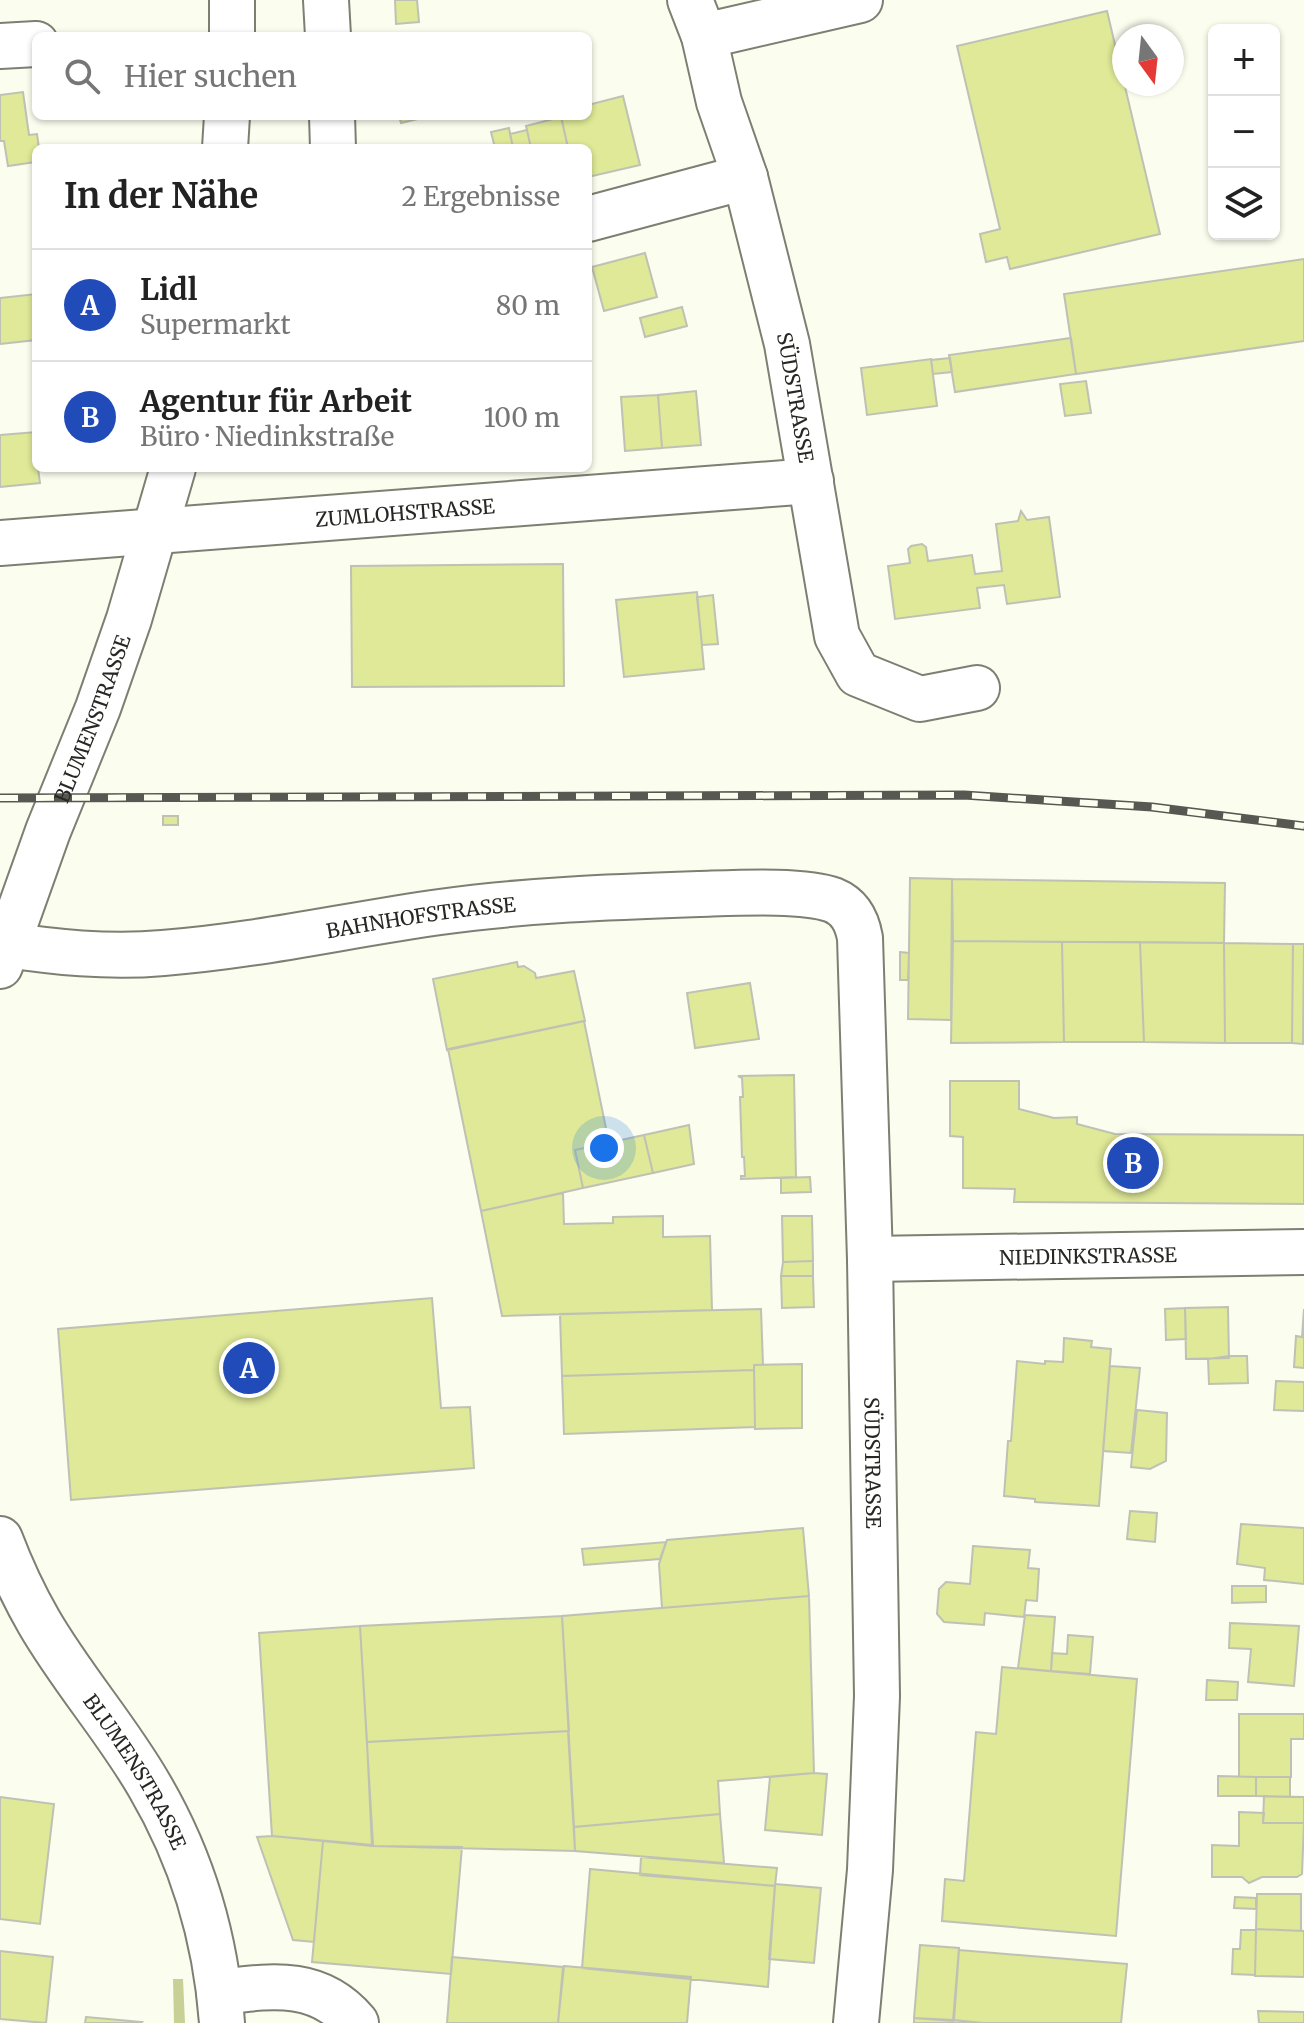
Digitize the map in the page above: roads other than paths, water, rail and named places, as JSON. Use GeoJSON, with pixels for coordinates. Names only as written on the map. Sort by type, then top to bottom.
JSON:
{"type":"FeatureCollection","features":[{"type":"Feature","properties":{"kind":"street"},"geometry":{"type":"LineString","coordinates":[[232,0],[232,32]]}},
{"type":"Feature","properties":{"kind":"street"},"geometry":{"type":"LineString","coordinates":[[326,0],[328,32]]}},
{"type":"Feature","properties":{"kind":"street"},"geometry":{"type":"LineString","coordinates":[[697,18],[860,0]]}},
{"type":"Feature","properties":{"kind":"street","name":"SÜDSTRASSE"},"geometry":{"type":"LineString","coordinates":[[697,18],[719,102],[745,177],[787,344],[837,636],[858,674],[920,699],[977,688]]}},
{"type":"Feature","properties":{"kind":"street"},"geometry":{"type":"LineString","coordinates":[[0,46],[32,44]]}},
{"type":"Feature","properties":{"kind":"street"},"geometry":{"type":"LineString","coordinates":[[225,144],[227,120]]}},
{"type":"Feature","properties":{"kind":"street"},"geometry":{"type":"LineString","coordinates":[[332,120],[333,144]]}},
{"type":"Feature","properties":{"kind":"street"},"geometry":{"type":"LineString","coordinates":[[592,218],[745,177]]}},
{"type":"Feature","properties":{"kind":"street","name":"BLUMENSTRASSE"},"geometry":{"type":"LineString","coordinates":[[2,952],[98,708],[157,531],[172,472]]}},
{"type":"Feature","properties":{"kind":"street","name":"ZUMLOHSTRASSE"},"geometry":{"type":"LineString","coordinates":[[0,543],[811,481]]}},
{"type":"Feature","properties":{"kind":"street","name":"BAHNHOFSTRASSE"},"geometry":{"type":"LineString","coordinates":[[2,952],[94,955],[166,953],[442,911],[624,897],[785,894],[832,900],[843,906]]}},
{"type":"Feature","properties":{"kind":"street","name":"SÜDSTRASSE"},"geometry":{"type":"LineString","coordinates":[[843,906],[857,925],[860,938],[870,1259],[877,1696],[870,1870],[856,2023]]}},
{"type":"Feature","properties":{"kind":"street","name":"NIEDINKSTRASSE"},"geometry":{"type":"LineString","coordinates":[[870,1259],[1304,1252]]}},
{"type":"Feature","properties":{"kind":"street","name":"BLUMENSTRASSE"},"geometry":{"type":"LineString","coordinates":[[0,1539],[40,1624],[122,1742],[168,1820],[197,1889],[208,1928],[221,2008]]}},
{"type":"Feature","properties":{"kind":"street"},"geometry":{"type":"LineString","coordinates":[[221,2008],[267,1986],[296,1987],[333,2002],[356,2023]]}},
{"type":"Feature","properties":{"kind":"railway"},"geometry":{"type":"LineString","coordinates":[[0,798],[964,795],[1152,807],[1304,826]]}},
{"type":"Feature","properties":{"kind":"place","name":"Agentur für Arbeit"},"geometry":{"type":"Point","coordinates":[1133,1163]}},
{"type":"Feature","properties":{"kind":"place","name":"Lidl"},"geometry":{"type":"Point","coordinates":[249,1368]}}]}
